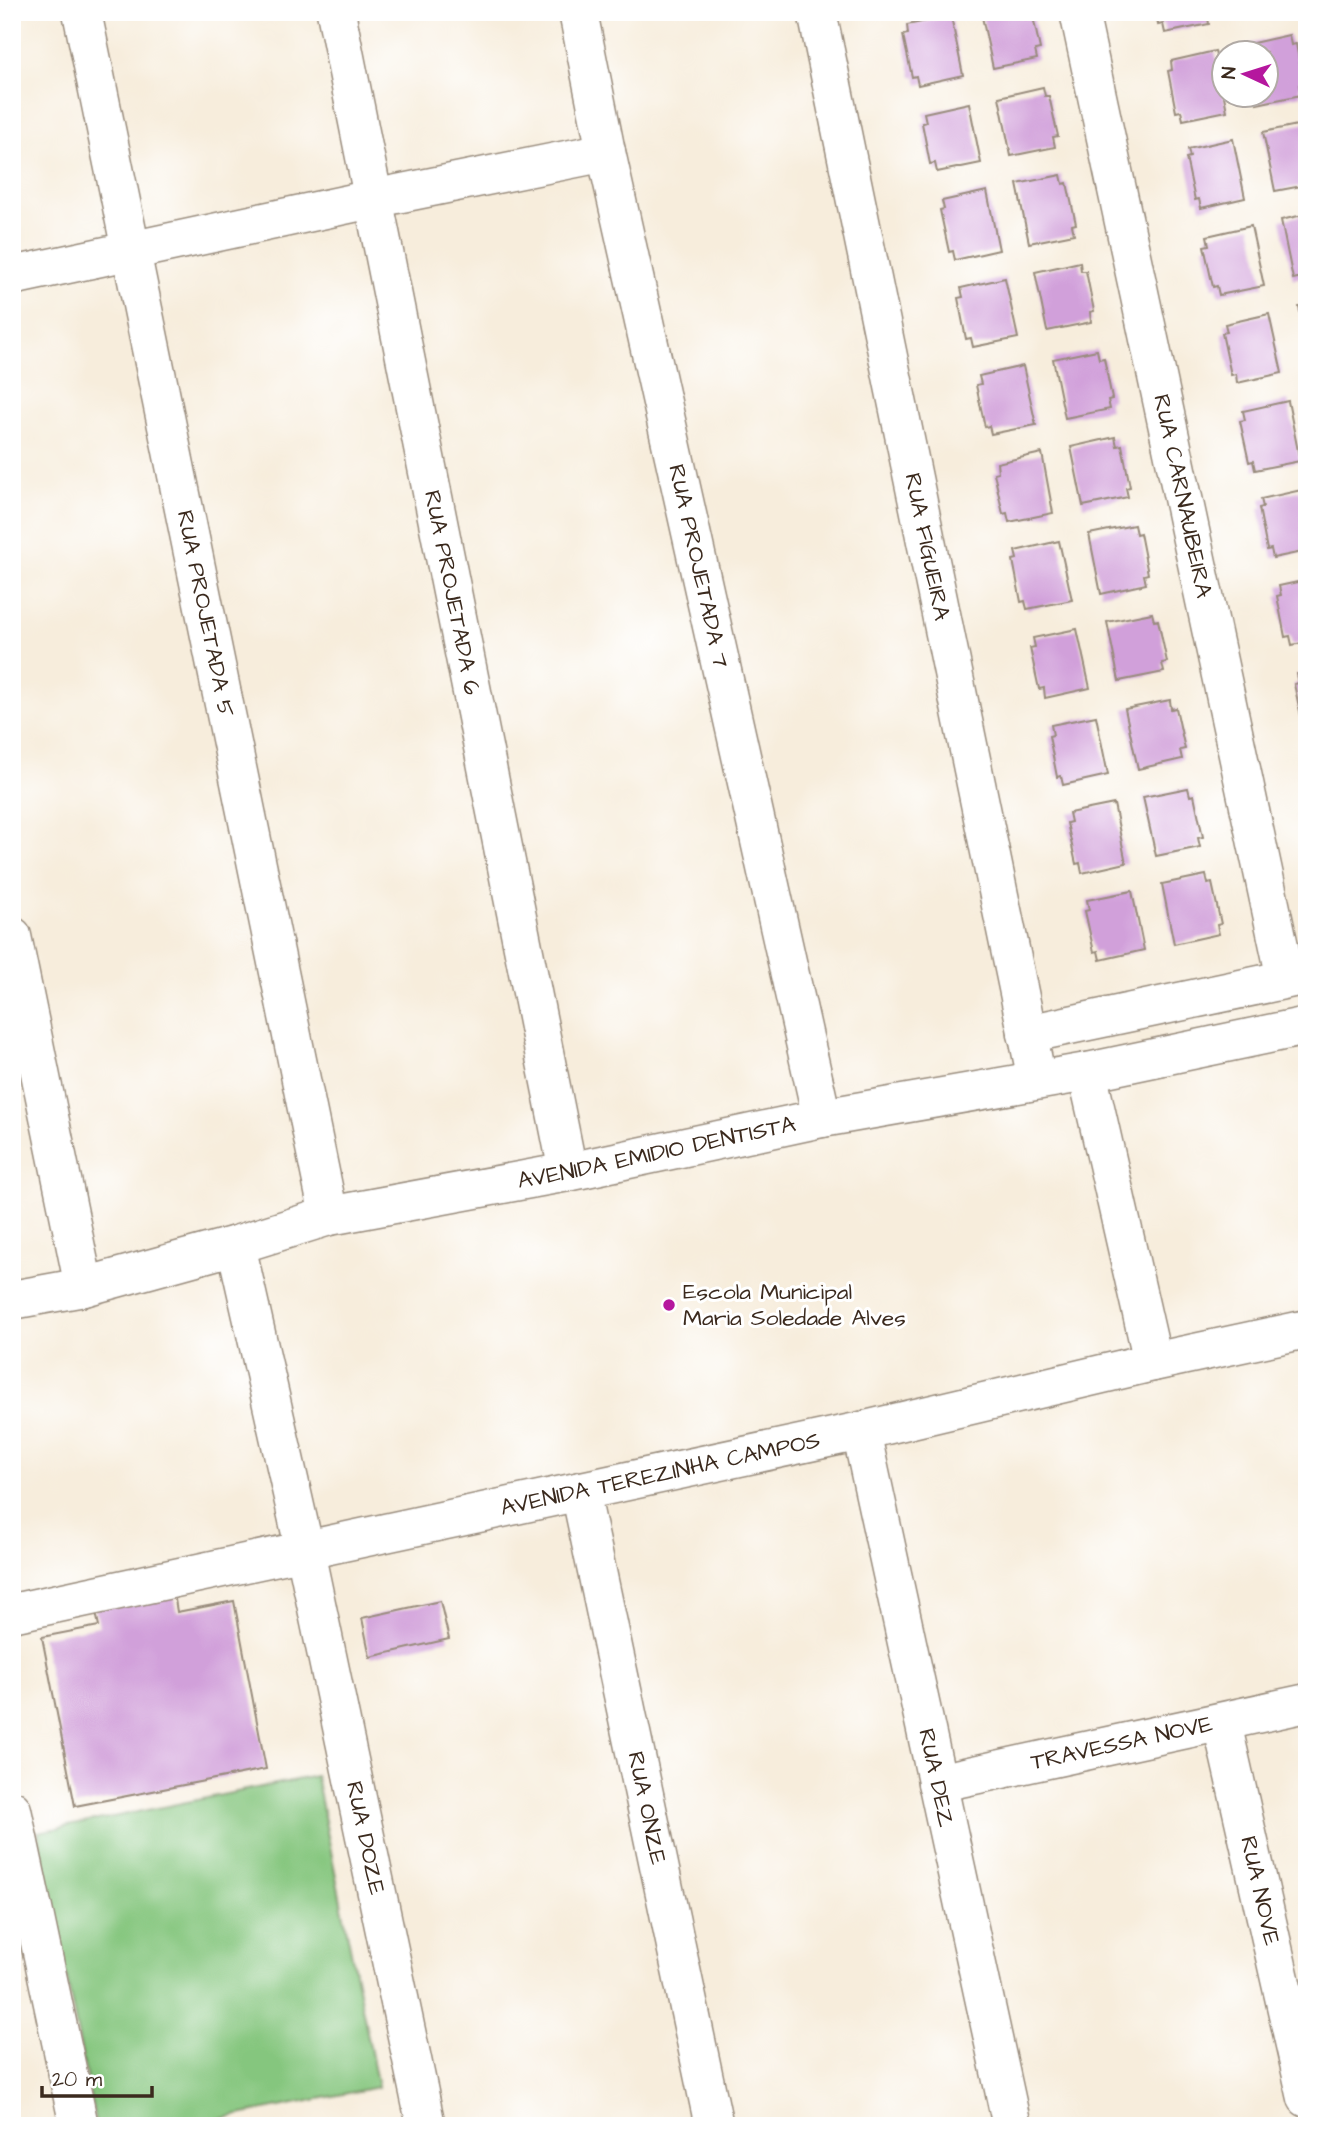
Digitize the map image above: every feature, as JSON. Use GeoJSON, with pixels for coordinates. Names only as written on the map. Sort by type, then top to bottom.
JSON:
{"type":"FeatureCollection","features":[{"type":"Feature","properties":{"kind":"street","name":"RUA PROJETADA 5"},"geometry":{"type":"LineString","coordinates":[[82,12],[329,1216]]}},
{"type":"Feature","properties":{"kind":"street","name":"RUA PROJETADA 6"},"geometry":{"type":"LineString","coordinates":[[336,12],[568,1172]]}},
{"type":"Feature","properties":{"kind":"street","name":"RUA PROJETADA 7"},"geometry":{"type":"LineString","coordinates":[[578,12],[606,152],[822,1118]]}},
{"type":"Feature","properties":{"kind":"street","name":"RUA FIGUEIRA"},"geometry":{"type":"LineString","coordinates":[[817,12],[1037,1080]]}},
{"type":"Feature","properties":{"kind":"street","name":"RUA CARNAUBEIRA"},"geometry":{"type":"LineString","coordinates":[[1079,12],[1296,977]]}},
{"type":"Feature","properties":{"kind":"street"},"geometry":{"type":"LineString","coordinates":[[12,276],[606,152]]}},
{"type":"Feature","properties":{"kind":"street"},"geometry":{"type":"LineString","coordinates":[[12,936],[84,1287]]}},
{"type":"Feature","properties":{"kind":"street"},"geometry":{"type":"LineString","coordinates":[[1027,1034],[1296,977]]}},
{"type":"Feature","properties":{"kind":"street","name":"AVENIDA EMIDIO DENTISTA"},"geometry":{"type":"LineString","coordinates":[[12,1300],[84,1287],[329,1216],[568,1172],[822,1118],[1087,1072],[1307,1026]]}},
{"type":"Feature","properties":{"kind":"street"},"geometry":{"type":"LineString","coordinates":[[1087,1072],[1153,1362]]}},
{"type":"Feature","properties":{"kind":"street","name":"RUA DOZE"},"geometry":{"type":"LineString","coordinates":[[236,1245],[305,1551],[426,2126]]}},
{"type":"Feature","properties":{"kind":"street","name":"AVENIDA TEREZINHA CAMPOS"},"geometry":{"type":"LineString","coordinates":[[12,1613],[861,1431],[1153,1362],[1307,1329]]}},
{"type":"Feature","properties":{"kind":"street","name":"RUA DEZ"},"geometry":{"type":"LineString","coordinates":[[861,1431],[1012,2126]]}},
{"type":"Feature","properties":{"kind":"street","name":"RUA ONZE"},"geometry":{"type":"LineString","coordinates":[[580,1491],[714,2126]]}},
{"type":"Feature","properties":{"kind":"street","name":"TRAVESSA NOVE"},"geometry":{"type":"LineString","coordinates":[[937,1783],[1307,1703]]}},
{"type":"Feature","properties":{"kind":"street","name":"RUA NOVE"},"geometry":{"type":"LineString","coordinates":[[1222,1723],[1307,2098]]}},
{"type":"Feature","properties":{"kind":"street"},"geometry":{"type":"LineString","coordinates":[[12,1810],[79,2126]]}},
{"type":"Feature","properties":{"kind":"green space"},"geometry":{"type":"Polygon","coordinates":[[[316,1776],[378,2087],[185,2126],[96,2126],[38,1832],[316,1776]]]}},
{"type":"Feature","properties":{"kind":"building"},"geometry":{"type":"Polygon","coordinates":[[[981,12],[1032,12],[1040,49],[1035,50],[1037,59],[993,68],[981,12]]]}},
{"type":"Feature","properties":{"kind":"building"},"geometry":{"type":"Polygon","coordinates":[[[1156,12],[1207,12],[1209,24],[1165,33],[1163,24],[1158,25],[1156,12]]]}},
{"type":"Feature","properties":{"kind":"building"},"geometry":{"type":"Polygon","coordinates":[[[951,16],[963,75],[918,85],[916,76],[912,77],[903,35],[908,34],[907,25],[951,16]]]}},
{"type":"Feature","properties":{"kind":"building"},"geometry":{"type":"Polygon","coordinates":[[[1289,35],[1291,45],[1296,44],[1304,85],[1299,85],[1301,95],[1280,99],[1280,38],[1276,38],[1289,35]]]}},
{"type":"Feature","properties":{"kind":"building"},"geometry":{"type":"Polygon","coordinates":[[[1210,52],[1210,108],[1226,108],[1227,111],[1183,120],[1181,111],[1176,112],[1168,71],[1172,70],[1171,61],[1210,52]]]}},
{"type":"Feature","properties":{"kind":"building"},"geometry":{"type":"Polygon","coordinates":[[[1043,87],[1045,96],[1049,96],[1058,136],[1053,137],[1055,147],[1011,156],[999,97],[1043,87]]]}},
{"type":"Feature","properties":{"kind":"building"},"geometry":{"type":"Polygon","coordinates":[[[969,103],[981,163],[937,172],[935,163],[930,164],[922,123],[926,122],[924,113],[969,103]]]}},
{"type":"Feature","properties":{"kind":"building"},"geometry":{"type":"Polygon","coordinates":[[[1307,123],[1307,185],[1275,191],[1263,132],[1307,123]]]}},
{"type":"Feature","properties":{"kind":"building"},"geometry":{"type":"Polygon","coordinates":[[[1233,139],[1245,198],[1201,208],[1199,199],[1195,200],[1186,158],[1190,157],[1188,149],[1233,139]]]}},
{"type":"Feature","properties":{"kind":"building"},"geometry":{"type":"Polygon","coordinates":[[[1061,175],[1063,184],[1067,183],[1076,224],[1072,225],[1074,234],[1029,243],[1017,184],[1061,175]]]}},
{"type":"Feature","properties":{"kind":"building"},"geometry":{"type":"Polygon","coordinates":[[[987,191],[999,250],[955,260],[953,251],[949,252],[940,210],[944,209],[942,201],[987,191]]]}},
{"type":"Feature","properties":{"kind":"building"},"geometry":{"type":"Polygon","coordinates":[[[1307,214],[1307,276],[1293,279],[1281,220],[1307,214]]]}},
{"type":"Feature","properties":{"kind":"building"},"geometry":{"type":"Polygon","coordinates":[[[1251,226],[1264,286],[1219,295],[1217,286],[1213,287],[1204,246],[1209,245],[1207,236],[1251,226]]]}},
{"type":"Feature","properties":{"kind":"building"},"geometry":{"type":"Polygon","coordinates":[[[1080,262],[1081,271],[1086,271],[1094,311],[1090,312],[1091,322],[1047,331],[1035,272],[1080,262]]]}},
{"type":"Feature","properties":{"kind":"building"},"geometry":{"type":"Polygon","coordinates":[[[1005,278],[1018,338],[973,347],[971,338],[966,339],[958,298],[963,297],[961,288],[1005,278]]]}},
{"type":"Feature","properties":{"kind":"building"},"geometry":{"type":"Polygon","coordinates":[[[1307,306],[1307,338],[1306,338],[1299,307],[1307,306]]]}},
{"type":"Feature","properties":{"kind":"building"},"geometry":{"type":"Polygon","coordinates":[[[1269,314],[1282,373],[1237,383],[1236,374],[1231,375],[1222,333],[1227,332],[1225,324],[1269,314]]]}},
{"type":"Feature","properties":{"kind":"building"},"geometry":{"type":"Polygon","coordinates":[[[1097,350],[1099,359],[1104,358],[1112,399],[1108,400],[1110,409],[1065,418],[1053,359],[1097,350]]]}},
{"type":"Feature","properties":{"kind":"building"},"geometry":{"type":"Polygon","coordinates":[[[1023,366],[1036,425],[991,434],[989,426],[985,427],[976,385],[981,384],[979,376],[1023,366]]]}},
{"type":"Feature","properties":{"kind":"building"},"geometry":{"type":"Polygon","coordinates":[[[1288,401],[1300,461],[1255,470],[1253,461],[1249,462],[1240,421],[1245,420],[1243,411],[1288,401]]]}},
{"type":"Feature","properties":{"kind":"building"},"geometry":{"type":"Polygon","coordinates":[[[1115,437],[1117,446],[1122,445],[1130,487],[1126,488],[1128,497],[1083,506],[1071,447],[1115,437]]]}},
{"type":"Feature","properties":{"kind":"building"},"geometry":{"type":"Polygon","coordinates":[[[1042,453],[1053,513],[1009,522],[1007,513],[1003,514],[994,473],[998,472],[997,463],[1042,453]]]}},
{"type":"Feature","properties":{"kind":"building"},"geometry":{"type":"Polygon","coordinates":[[[1306,489],[1307,551],[1273,558],[1271,549],[1267,550],[1259,508],[1263,507],[1261,499],[1306,489]]]}},
{"type":"Feature","properties":{"kind":"building"},"geometry":{"type":"Polygon","coordinates":[[[1134,525],[1136,534],[1140,533],[1148,574],[1144,575],[1146,584],[1101,594],[1089,534],[1134,525]]]}},
{"type":"Feature","properties":{"kind":"building"},"geometry":{"type":"Polygon","coordinates":[[[1059,541],[1072,600],[1027,609],[1025,601],[1021,602],[1013,560],[1017,559],[1015,551],[1059,541]]]}},
{"type":"Feature","properties":{"kind":"building"},"geometry":{"type":"Polygon","coordinates":[[[1307,580],[1307,642],[1292,645],[1290,636],[1285,637],[1277,596],[1281,595],[1279,586],[1307,580]]]}},
{"type":"Feature","properties":{"kind":"building"},"geometry":{"type":"Polygon","coordinates":[[[1152,613],[1154,621],[1158,620],[1167,662],[1162,663],[1164,672],[1119,681],[1107,622],[1152,613]]]}},
{"type":"Feature","properties":{"kind":"building"},"geometry":{"type":"Polygon","coordinates":[[[1077,629],[1090,688],[1045,698],[1044,688],[1039,689],[1030,648],[1035,647],[1033,638],[1077,629]]]}},
{"type":"Feature","properties":{"kind":"building"},"geometry":{"type":"Polygon","coordinates":[[[1307,672],[1307,724],[1303,725],[1294,684],[1299,683],[1297,674],[1307,672]]]}},
{"type":"Feature","properties":{"kind":"building"},"geometry":{"type":"Polygon","coordinates":[[[1170,700],[1171,709],[1176,708],[1185,749],[1180,750],[1182,759],[1138,769],[1125,709],[1170,700]]]}},
{"type":"Feature","properties":{"kind":"building"},"geometry":{"type":"Polygon","coordinates":[[[1096,716],[1108,775],[1063,785],[1061,776],[1057,777],[1049,736],[1053,735],[1051,725],[1096,716]]]}},
{"type":"Feature","properties":{"kind":"building"},"geometry":{"type":"Polygon","coordinates":[[[1188,788],[1190,796],[1194,795],[1203,837],[1198,838],[1200,847],[1156,856],[1143,797],[1188,788]]]}},
{"type":"Feature","properties":{"kind":"building"},"geometry":{"type":"Polygon","coordinates":[[[1114,804],[1126,863],[1082,873],[1080,863],[1076,864],[1067,823],[1071,822],[1069,813],[1114,804]]]}},
{"type":"Feature","properties":{"kind":"building"},"geometry":{"type":"Polygon","coordinates":[[[1206,875],[1208,884],[1212,883],[1221,924],[1217,925],[1219,934],[1174,944],[1162,884],[1206,875]]]}},
{"type":"Feature","properties":{"kind":"building"},"geometry":{"type":"Polygon","coordinates":[[[1132,891],[1144,950],[1100,960],[1098,951],[1094,952],[1085,911],[1089,910],[1087,900],[1132,891]]]}},
{"type":"Feature","properties":{"kind":"building"},"geometry":{"type":"Polygon","coordinates":[[[174,1593],[177,1612],[234,1601],[266,1769],[75,1806],[42,1637],[99,1626],[95,1608],[174,1593]]]}},
{"type":"Feature","properties":{"kind":"building"},"geometry":{"type":"Polygon","coordinates":[[[440,1601],[449,1639],[370,1657],[362,1618],[440,1601]]]}},
{"type":"Feature","properties":{"kind":"place","name":"Escola Municipal Maria Soledade Alves"},"geometry":{"type":"Point","coordinates":[669,1305]}}]}
